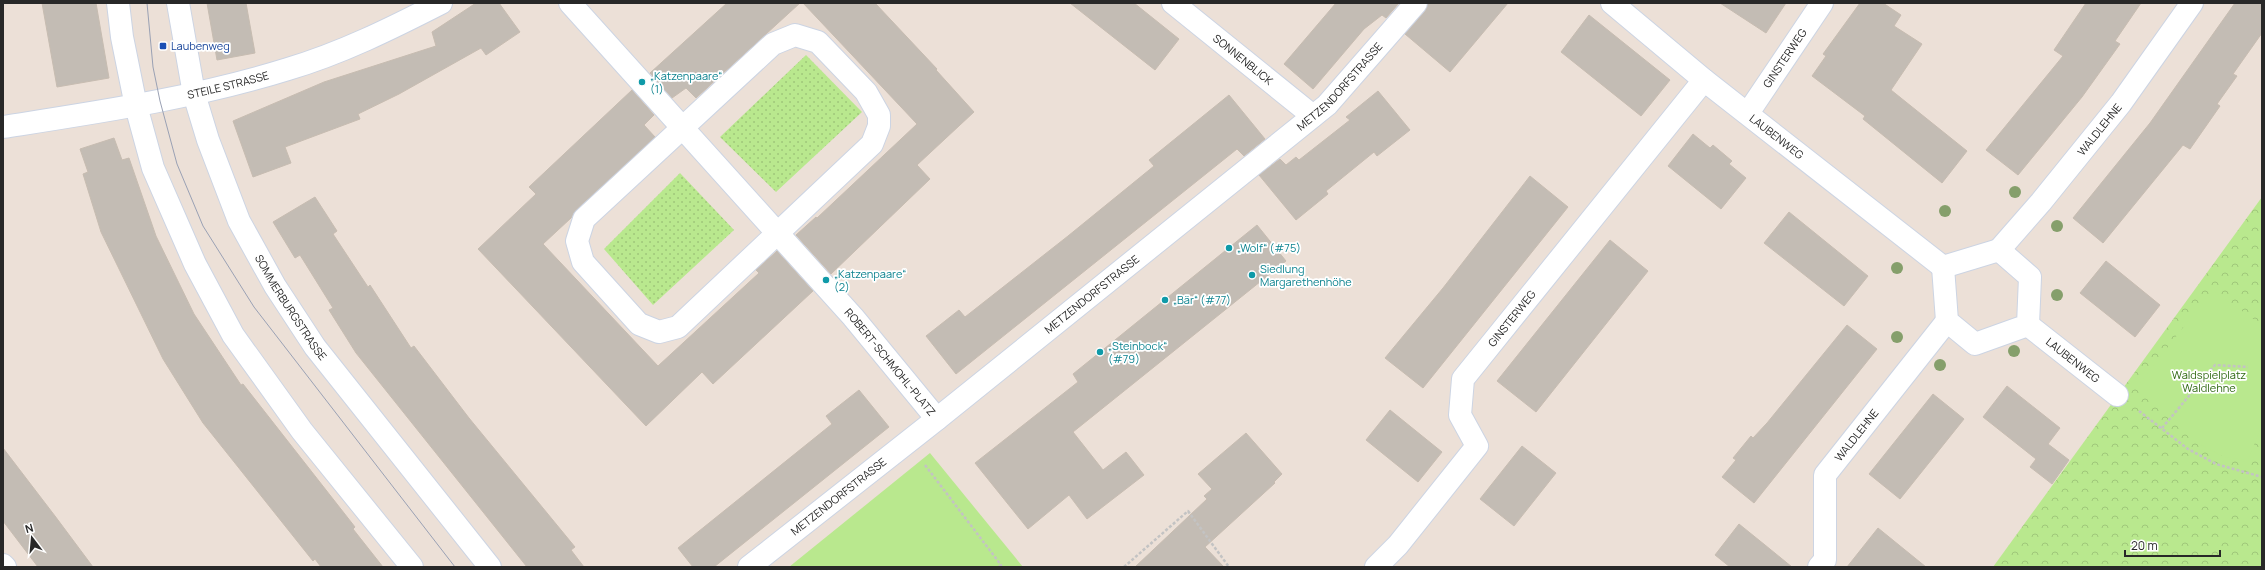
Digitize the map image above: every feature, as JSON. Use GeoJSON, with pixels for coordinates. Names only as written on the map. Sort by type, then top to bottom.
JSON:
{"type":"FeatureCollection","features":[{"type":"Feature","properties":{"kind":"street"},"geometry":{"type":"LineString","coordinates":[[118,3],[122,37],[136,106],[156,175],[195,264],[233,335],[302,431],[412,567]]}},
{"type":"Feature","properties":{"kind":"street","name":"SOMMERBURGSTRASSE"},"geometry":{"type":"LineString","coordinates":[[178,3],[194,94],[208,140],[239,220],[275,286],[315,347],[490,567]]}},
{"type":"Feature","properties":{"kind":"street","name":"STEILE STRASSE"},"geometry":{"type":"LineString","coordinates":[[3,127],[136,106],[194,94],[290,69],[379,35],[441,3]]}},
{"type":"Feature","properties":{"kind":"street","name":"ROBERT-SCHMOHL-PLATZ"},"geometry":{"type":"LineString","coordinates":[[570,3],[853,317],[937,419]]}},
{"type":"Feature","properties":{"kind":"street","name":"SONNENBLICK"},"geometry":{"type":"LineString","coordinates":[[1173,3],[1313,116]]}},
{"type":"Feature","properties":{"kind":"street","name":"METZENDORFSTRASSE"},"geometry":{"type":"LineString","coordinates":[[749,567],[907,443],[1313,116],[1340,92],[1416,3]]}},
{"type":"Feature","properties":{"kind":"street","name":"LAUBENWEG"},"geometry":{"type":"LineString","coordinates":[[1612,3],[1704,80],[1943,267]]}},
{"type":"Feature","properties":{"kind":"street","name":"GINSTERWEG"},"geometry":{"type":"LineString","coordinates":[[1748,113],[1822,3]]}},
{"type":"Feature","properties":{"kind":"street","name":"WALDLEHNE"},"geometry":{"type":"LineString","coordinates":[[1998,250],[2041,202],[2121,103],[2192,3]]}},
{"type":"Feature","properties":{"kind":"street"},"geometry":{"type":"LineString","coordinates":[[795,35],[818,42],[866,92],[879,115],[879,126],[872,144],[778,234],[678,327],[659,332],[638,324],[618,302],[583,262],[577,241],[584,219],[773,44],[795,35]]}},
{"type":"Feature","properties":{"kind":"street","name":"GINSTERWEG"},"geometry":{"type":"LineString","coordinates":[[1376,567],[1398,545],[1477,446],[1460,415],[1463,379],[1704,80]]}},
{"type":"Feature","properties":{"kind":"street"},"geometry":{"type":"LineString","coordinates":[[1998,250],[2030,277],[2028,325],[1975,344],[1946,321],[1943,267],[1998,250]]}},
{"type":"Feature","properties":{"kind":"street","name":"WALDLEHNE"},"geometry":{"type":"LineString","coordinates":[[1819,567],[1824,560],[1825,475],[1946,321]]}},
{"type":"Feature","properties":{"kind":"street","name":"LAUBENWEG"},"geometry":{"type":"LineString","coordinates":[[2028,325],[2117,395]]}},
{"type":"Feature","properties":{"kind":"path"},"geometry":{"type":"LineString","coordinates":[[2162,428],[2215,365],[2248,367]]}},
{"type":"Feature","properties":{"kind":"path"},"geometry":{"type":"LineString","coordinates":[[2117,395],[2188,449],[2216,464],[2262,477]]}},
{"type":"Feature","properties":{"kind":"path"},"geometry":{"type":"LineString","coordinates":[[907,443],[1001,565],[999,567]]}},
{"type":"Feature","properties":{"kind":"path"},"geometry":{"type":"LineString","coordinates":[[1124,567],[1188,511],[1229,567]]}},
{"type":"Feature","properties":{"kind":"green space"},"geometry":{"type":"Polygon","coordinates":[[[806,55],[862,112],[776,192],[720,137],[806,55]]]}},
{"type":"Feature","properties":{"kind":"green space"},"geometry":{"type":"Polygon","coordinates":[[[680,173],[734,230],[653,305],[604,249],[680,173]]]}},
{"type":"Feature","properties":{"kind":"green space"},"geometry":{"type":"Polygon","coordinates":[[[2262,197],[2262,567],[1993,567],[2262,197]]]}},
{"type":"Feature","properties":{"kind":"green space","name":"Waldspielplatz Waldlehne"},"geometry":{"type":"Polygon","coordinates":[[[2212,290],[2262,325],[2262,425],[2248,460],[2224,457],[2192,440],[2137,387],[2212,290]]]}},
{"type":"Feature","properties":{"kind":"green space"},"geometry":{"type":"Polygon","coordinates":[[[930,453],[1023,567],[789,567],[930,453]]]}},
{"type":"Feature","properties":{"kind":"building"},"geometry":{"type":"Polygon","coordinates":[[[42,3],[96,3],[109,78],[57,87],[42,3]]]}},
{"type":"Feature","properties":{"kind":"building"},"geometry":{"type":"Polygon","coordinates":[[[207,3],[246,3],[255,53],[217,60],[207,3]]]}},
{"type":"Feature","properties":{"kind":"building"},"geometry":{"type":"Polygon","coordinates":[[[476,3],[499,3],[520,32],[486,55],[481,48],[399,94],[358,114],[360,119],[285,147],[291,163],[253,177],[233,121],[324,82],[436,46],[432,32],[476,3]]]}},
{"type":"Feature","properties":{"kind":"building"},"geometry":{"type":"Polygon","coordinates":[[[727,3],[800,3],[696,98],[686,88],[672,98],[650,73],[727,3]]]}},
{"type":"Feature","properties":{"kind":"building"},"geometry":{"type":"Polygon","coordinates":[[[803,3],[875,3],[937,69],[936,70],[974,112],[917,165],[930,179],[831,274],[796,235],[816,217],[817,218],[917,124],[803,3]]]}},
{"type":"Feature","properties":{"kind":"building"},"geometry":{"type":"Polygon","coordinates":[[[1070,3],[1134,3],[1179,39],[1155,70],[1070,3]]]}},
{"type":"Feature","properties":{"kind":"building"},"geometry":{"type":"Polygon","coordinates":[[[1336,3],[1399,3],[1386,18],[1382,15],[1364,29],[1313,89],[1284,64],[1336,3]]]}},
{"type":"Feature","properties":{"kind":"building"},"geometry":{"type":"Polygon","coordinates":[[[1428,3],[1508,3],[1450,72],[1405,34],[1425,11],[1428,3]]]}},
{"type":"Feature","properties":{"kind":"building"},"geometry":{"type":"Polygon","coordinates":[[[1720,3],[1786,3],[1766,33],[1720,3]]]}},
{"type":"Feature","properties":{"kind":"building"},"geometry":{"type":"Polygon","coordinates":[[[1860,3],[1883,3],[1901,15],[1894,26],[1922,44],[1891,90],[1967,151],[1942,183],[1863,119],[1865,116],[1812,76],[1826,56],[1823,54],[1860,3]]]}},
{"type":"Feature","properties":{"kind":"building"},"geometry":{"type":"Polygon","coordinates":[[[2086,3],[2141,3],[2115,41],[2120,44],[2082,97],[2018,175],[1986,150],[2063,56],[2054,50],[2086,3]]]}},
{"type":"Feature","properties":{"kind":"building"},"geometry":{"type":"Polygon","coordinates":[[[2235,3],[2262,3],[2262,33],[2233,74],[2237,76],[2217,104],[2220,106],[2190,149],[2183,145],[2103,243],[2073,218],[2150,123],[2235,3]]]}},
{"type":"Feature","properties":{"kind":"building"},"geometry":{"type":"Polygon","coordinates":[[[1589,15],[1670,80],[1641,116],[1561,52],[1589,15]]]}},
{"type":"Feature","properties":{"kind":"building"},"geometry":{"type":"Polygon","coordinates":[[[632,90],[654,115],[644,125],[655,137],[576,210],[571,218],[543,244],[658,366],[759,273],[756,270],[777,251],[813,291],[713,384],[702,372],[646,426],[478,249],[536,194],[529,187],[632,90]]]}},
{"type":"Feature","properties":{"kind":"building"},"geometry":{"type":"Polygon","coordinates":[[[1378,91],[1410,130],[1377,156],[1374,152],[1326,191],[1328,194],[1296,220],[1259,175],[1280,159],[1286,165],[1296,157],[1299,160],[1350,120],[1346,117],[1378,91]]]}},
{"type":"Feature","properties":{"kind":"building"},"geometry":{"type":"Polygon","coordinates":[[[1229,95],[1265,139],[1244,156],[1237,149],[956,374],[926,336],[959,310],[965,317],[1068,236],[1154,166],[1149,160],[1229,95]]]}},
{"type":"Feature","properties":{"kind":"building"},"geometry":{"type":"Polygon","coordinates":[[[1693,134],[1710,148],[1713,145],[1732,161],[1729,164],[1746,178],[1721,209],[1668,166],[1693,134]]]}},
{"type":"Feature","properties":{"kind":"building"},"geometry":{"type":"Polygon","coordinates":[[[114,138],[122,160],[129,158],[156,236],[194,314],[241,385],[243,384],[355,527],[353,529],[383,567],[321,567],[315,559],[313,561],[203,423],[163,359],[101,232],[83,174],[88,172],[80,149],[114,138]]]}},
{"type":"Feature","properties":{"kind":"building"},"geometry":{"type":"Polygon","coordinates":[[[1530,176],[1568,207],[1423,388],[1385,358],[1443,288],[1530,176]]]}},
{"type":"Feature","properties":{"kind":"building"},"geometry":{"type":"Polygon","coordinates":[[[315,197],[337,231],[333,234],[368,287],[370,285],[411,348],[414,346],[469,418],[575,547],[571,550],[584,567],[527,567],[356,353],[329,310],[333,308],[300,255],[295,258],[273,222],[315,197]]]}},
{"type":"Feature","properties":{"kind":"building"},"geometry":{"type":"Polygon","coordinates":[[[1789,212],[1868,276],[1844,306],[1764,243],[1789,212]]]}},
{"type":"Feature","properties":{"kind":"building"},"geometry":{"type":"Polygon","coordinates":[[[1257,225],[1286,261],[1073,432],[1103,470],[1126,452],[1144,475],[1087,519],[1069,495],[1028,529],[975,463],[1078,382],[1073,374],[1257,225]]]}},
{"type":"Feature","properties":{"kind":"building"},"geometry":{"type":"Polygon","coordinates":[[[1610,240],[1648,271],[1536,412],[1497,381],[1610,240]]]}},
{"type":"Feature","properties":{"kind":"building"},"geometry":{"type":"Polygon","coordinates":[[[2106,261],[2160,305],[2135,337],[2080,293],[2106,261]]]}},
{"type":"Feature","properties":{"kind":"building"},"geometry":{"type":"Polygon","coordinates":[[[1847,325],[1877,349],[1754,503],[1722,477],[1736,460],[1733,458],[1751,436],[1753,438],[1767,423],[1847,325]]]}},
{"type":"Feature","properties":{"kind":"building"},"geometry":{"type":"Polygon","coordinates":[[[2007,386],[2060,428],[2048,444],[2069,460],[2052,484],[2030,467],[2036,459],[1983,417],[2007,386]]]}},
{"type":"Feature","properties":{"kind":"building"},"geometry":{"type":"Polygon","coordinates":[[[859,390],[889,427],[714,567],[693,567],[678,548],[832,424],[826,416],[859,390]]]}},
{"type":"Feature","properties":{"kind":"building"},"geometry":{"type":"Polygon","coordinates":[[[1933,394],[1964,419],[1900,499],[1869,474],[1933,394]]]}},
{"type":"Feature","properties":{"kind":"building"},"geometry":{"type":"Polygon","coordinates":[[[1390,410],[1442,452],[1418,482],[1366,440],[1390,410]]]}},
{"type":"Feature","properties":{"kind":"building"},"geometry":{"type":"Polygon","coordinates":[[[1246,433],[1282,474],[1274,482],[1275,483],[1205,547],[1224,567],[1135,567],[1207,499],[1204,496],[1212,489],[1198,474],[1246,433]]]}},
{"type":"Feature","properties":{"kind":"building"},"geometry":{"type":"Polygon","coordinates":[[[1522,446],[1556,473],[1514,526],[1480,499],[1522,446]]]}},
{"type":"Feature","properties":{"kind":"building"},"geometry":{"type":"Polygon","coordinates":[[[3,448],[93,567],[38,567],[3,521],[3,448]]]}},
{"type":"Feature","properties":{"kind":"building"},"geometry":{"type":"Polygon","coordinates":[[[1739,524],[1792,567],[1730,567],[1715,555],[1739,524]]]}},
{"type":"Feature","properties":{"kind":"building"},"geometry":{"type":"Polygon","coordinates":[[[1878,528],[1926,567],[1847,567],[1878,528]]]}},
{"type":"Feature","properties":{"kind":"tram line"},"geometry":{"type":"LineString","coordinates":[[147,3],[153,67],[160,101],[177,164],[203,226],[254,307],[455,567]]}},
{"type":"Feature","properties":{"kind":"place","name":"Laubenweg"},"geometry":{"type":"Point","coordinates":[163,46]}},
{"type":"Feature","properties":{"kind":"place","name":"„Katzenpaare“ (1)"},"geometry":{"type":"Point","coordinates":[642,82]}},
{"type":"Feature","properties":{"kind":"place","name":"„Wolf“ (#75)"},"geometry":{"type":"Point","coordinates":[1229,248]}},
{"type":"Feature","properties":{"kind":"place","name":"Siedlung Margarethenhöhe"},"geometry":{"type":"Point","coordinates":[1252,275]}},
{"type":"Feature","properties":{"kind":"place","name":"„Katzenpaare“ (2)"},"geometry":{"type":"Point","coordinates":[826,280]}},
{"type":"Feature","properties":{"kind":"place","name":"„Bär“ (#77)"},"geometry":{"type":"Point","coordinates":[1165,300]}},
{"type":"Feature","properties":{"kind":"place","name":"„Steinbock“ (#79)"},"geometry":{"type":"Point","coordinates":[1100,352]}}]}
